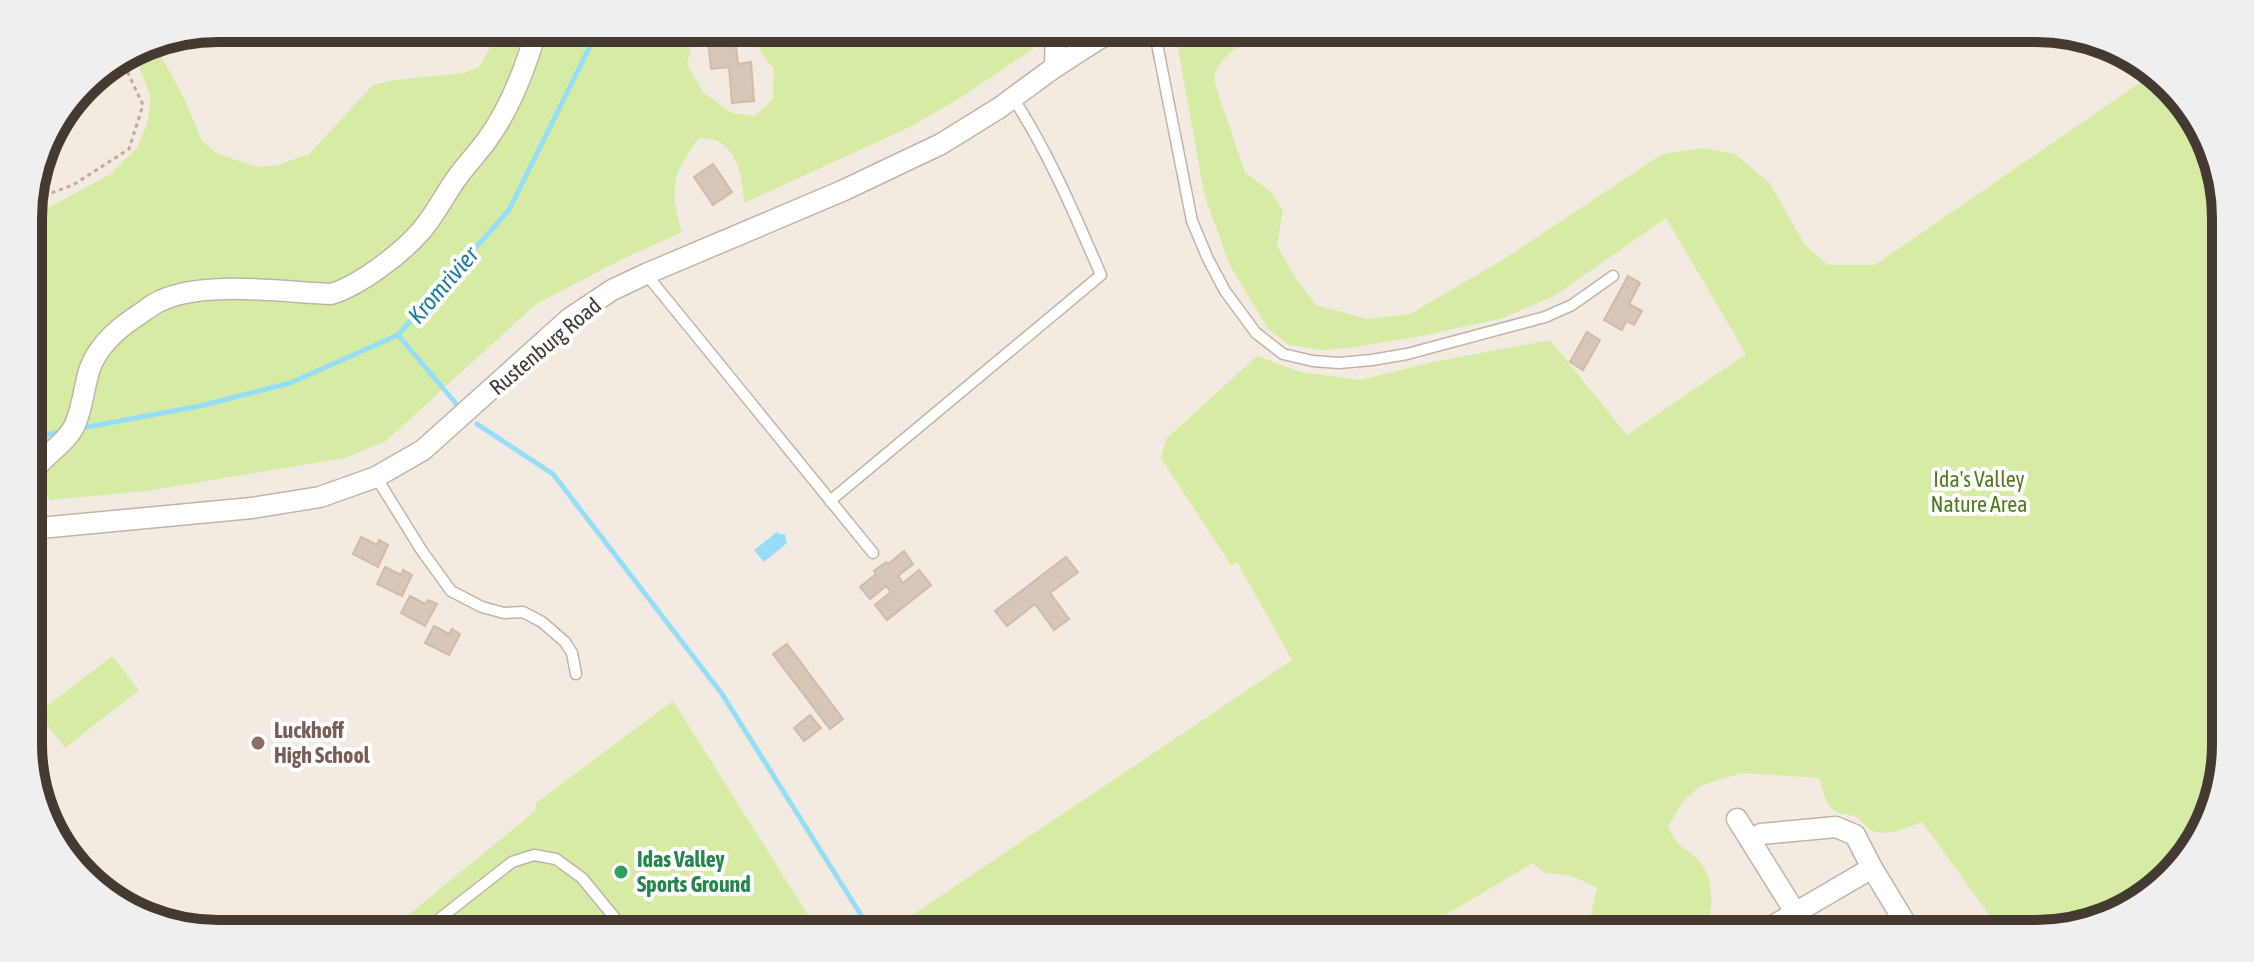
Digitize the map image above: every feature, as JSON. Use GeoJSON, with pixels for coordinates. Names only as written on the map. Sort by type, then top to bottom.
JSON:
{"type":"FeatureCollection","features":[{"type":"Feature","properties":{"kind":"street"},"geometry":{"type":"LineString","coordinates":[[42,461],[63,443],[75,425],[90,368],[103,347],[118,329],[160,301],[191,292],[238,290],[331,294],[345,290],[378,269],[421,231],[488,138],[512,98],[533,42]]}},
{"type":"Feature","properties":{"kind":"street"},"geometry":{"type":"LineString","coordinates":[[1055,67],[1056,42]]}},
{"type":"Feature","properties":{"kind":"street","name":"Rustenburg Road"},"geometry":{"type":"LineString","coordinates":[[42,528],[252,508],[320,497],[376,477],[423,450],[570,318],[612,290],[842,191],[941,144],[1094,42]]}},
{"type":"Feature","properties":{"kind":"street"},"geometry":{"type":"LineString","coordinates":[[1737,819],[1795,912]]}},
{"type":"Feature","properties":{"kind":"street"},"geometry":{"type":"LineString","coordinates":[[1751,841],[1761,834],[1836,827],[1855,835],[1904,920]]}},
{"type":"Feature","properties":{"kind":"street"},"geometry":{"type":"LineString","coordinates":[[1782,920],[1872,868]]}},
{"type":"Feature","properties":{"kind":"lane"},"geometry":{"type":"LineString","coordinates":[[1156,42],[1192,221],[1225,291],[1256,333],[1283,354],[1339,363],[1407,354],[1545,317],[1572,305],[1613,276]]}},
{"type":"Feature","properties":{"kind":"lane"},"geometry":{"type":"LineString","coordinates":[[830,501],[1101,275],[1068,199],[1027,118],[1013,98]]}},
{"type":"Feature","properties":{"kind":"lane"},"geometry":{"type":"LineString","coordinates":[[646,274],[873,553]]}},
{"type":"Feature","properties":{"kind":"lane"},"geometry":{"type":"LineString","coordinates":[[376,477],[451,591],[482,607],[504,613],[523,612],[542,622],[565,642],[572,653],[576,674]]}},
{"type":"Feature","properties":{"kind":"lane"},"geometry":{"type":"LineString","coordinates":[[438,920],[512,862],[534,855],[556,859],[582,878],[616,920]]}},
{"type":"Feature","properties":{"kind":"path"},"geometry":{"type":"LineString","coordinates":[[43,196],[73,185],[129,149],[143,105],[126,68]]}},
{"type":"Feature","properties":{"kind":"green space"},"geometry":{"type":"Polygon","coordinates":[[[493,42],[693,42],[687,65],[704,93],[732,113],[755,116],[773,99],[774,70],[754,42],[1036,42],[1033,49],[912,126],[744,203],[739,169],[729,150],[711,139],[699,138],[683,162],[676,182],[675,204],[682,232],[536,304],[386,441],[345,458],[147,491],[50,500],[42,488],[42,211],[109,175],[137,148],[147,124],[151,98],[137,62],[159,52],[184,98],[202,141],[216,153],[257,167],[278,165],[309,154],[373,85],[464,73],[479,67],[493,42]]]}},
{"type":"Feature","properties":{"kind":"green space","name":"Ida's Valley Nature Area"},"geometry":{"type":"Polygon","coordinates":[[[1177,42],[1246,42],[1229,54],[1214,77],[1245,172],[1271,192],[1283,210],[1277,246],[1316,305],[1367,319],[1410,314],[1504,259],[1662,154],[1704,148],[1735,154],[1769,182],[1805,245],[1828,265],[1875,265],[2145,79],[2176,111],[2199,150],[2206,172],[2212,218],[2212,756],[2199,812],[2176,851],[2143,884],[2093,911],[2048,920],[1993,920],[1922,822],[1880,833],[1854,816],[1832,808],[1819,778],[1741,773],[1700,786],[1685,799],[1668,826],[1708,876],[1711,895],[1709,920],[1589,920],[1597,888],[1572,877],[1544,873],[1533,863],[1437,920],[905,920],[1292,660],[1237,562],[1231,565],[1161,458],[1166,439],[1257,356],[1300,372],[1361,380],[1433,362],[1550,340],[1627,435],[1746,354],[1666,218],[1556,295],[1503,318],[1350,348],[1322,350],[1289,345],[1269,330],[1229,264],[1204,193],[1177,42]]]}},
{"type":"Feature","properties":{"kind":"green space"},"geometry":{"type":"Polygon","coordinates":[[[112,656],[139,690],[65,748],[42,718],[42,710],[112,656]]]}},
{"type":"Feature","properties":{"kind":"green space","name":"Idas Valley Sports Ground"},"geometry":{"type":"Polygon","coordinates":[[[673,701],[811,920],[402,920],[535,811],[536,803],[673,701]]]}},
{"type":"Feature","properties":{"kind":"water"},"geometry":{"type":"Polygon","coordinates":[[[777,532],[785,534],[787,543],[764,562],[754,550],[777,532]]]}},
{"type":"Feature","properties":{"kind":"building"},"geometry":{"type":"Polygon","coordinates":[[[708,42],[735,42],[738,64],[751,62],[754,101],[732,103],[729,67],[711,69],[708,42]]]}},
{"type":"Feature","properties":{"kind":"building"},"geometry":{"type":"Polygon","coordinates":[[[713,164],[732,192],[713,205],[694,177],[713,164]]]}},
{"type":"Feature","properties":{"kind":"building"},"geometry":{"type":"Polygon","coordinates":[[[1628,276],[1640,283],[1629,304],[1642,311],[1634,325],[1626,321],[1622,330],[1604,320],[1628,276]]]}},
{"type":"Feature","properties":{"kind":"building"},"geometry":{"type":"Polygon","coordinates":[[[1587,332],[1600,340],[1583,370],[1570,362],[1587,332]]]}},
{"type":"Feature","properties":{"kind":"building"},"geometry":{"type":"Polygon","coordinates":[[[361,537],[377,545],[379,540],[388,545],[378,567],[353,554],[361,537]]]}},
{"type":"Feature","properties":{"kind":"building"},"geometry":{"type":"Polygon","coordinates":[[[904,551],[913,564],[898,576],[903,583],[919,570],[931,585],[887,620],[875,605],[891,592],[886,586],[870,599],[860,587],[876,574],[874,571],[904,551]]]}},
{"type":"Feature","properties":{"kind":"building"},"geometry":{"type":"Polygon","coordinates":[[[1066,557],[1078,572],[1050,593],[1069,619],[1054,630],[1035,604],[1007,626],[995,611],[1066,557]]]}},
{"type":"Feature","properties":{"kind":"building"},"geometry":{"type":"Polygon","coordinates":[[[385,567],[401,575],[403,570],[412,575],[402,596],[377,584],[385,567]]]}},
{"type":"Feature","properties":{"kind":"building"},"geometry":{"type":"Polygon","coordinates":[[[410,596],[425,604],[428,600],[437,604],[425,626],[401,613],[410,596]]]}},
{"type":"Feature","properties":{"kind":"building"},"geometry":{"type":"Polygon","coordinates":[[[434,626],[449,634],[452,629],[460,634],[449,655],[425,643],[434,626]]]}},
{"type":"Feature","properties":{"kind":"building"},"geometry":{"type":"Polygon","coordinates":[[[787,644],[843,719],[830,729],[773,654],[787,644]]]}},
{"type":"Feature","properties":{"kind":"building"},"geometry":{"type":"Polygon","coordinates":[[[810,715],[821,728],[804,741],[794,728],[810,715]]]}},
{"type":"Feature","properties":{"kind":"waterway","name":"Kromrivier"},"geometry":{"type":"LineString","coordinates":[[82,428],[200,406],[290,383],[398,335],[509,210],[592,42]]}},
{"type":"Feature","properties":{"kind":"waterway"},"geometry":{"type":"LineString","coordinates":[[398,335],[459,407]]}},
{"type":"Feature","properties":{"kind":"waterway"},"geometry":{"type":"LineString","coordinates":[[477,424],[553,474],[722,694],[864,920]]}},
{"type":"Feature","properties":{"kind":"waterway","name":"Kromrivier"},"geometry":{"type":"LineString","coordinates":[[42,436],[61,432]]}},
{"type":"Feature","properties":{"kind":"place","name":"Luckhoff High School"},"geometry":{"type":"Point","coordinates":[258,743]}},
{"type":"Feature","properties":{"kind":"place","name":"Idas Valley Sports Ground"},"geometry":{"type":"Point","coordinates":[621,872]}}]}
